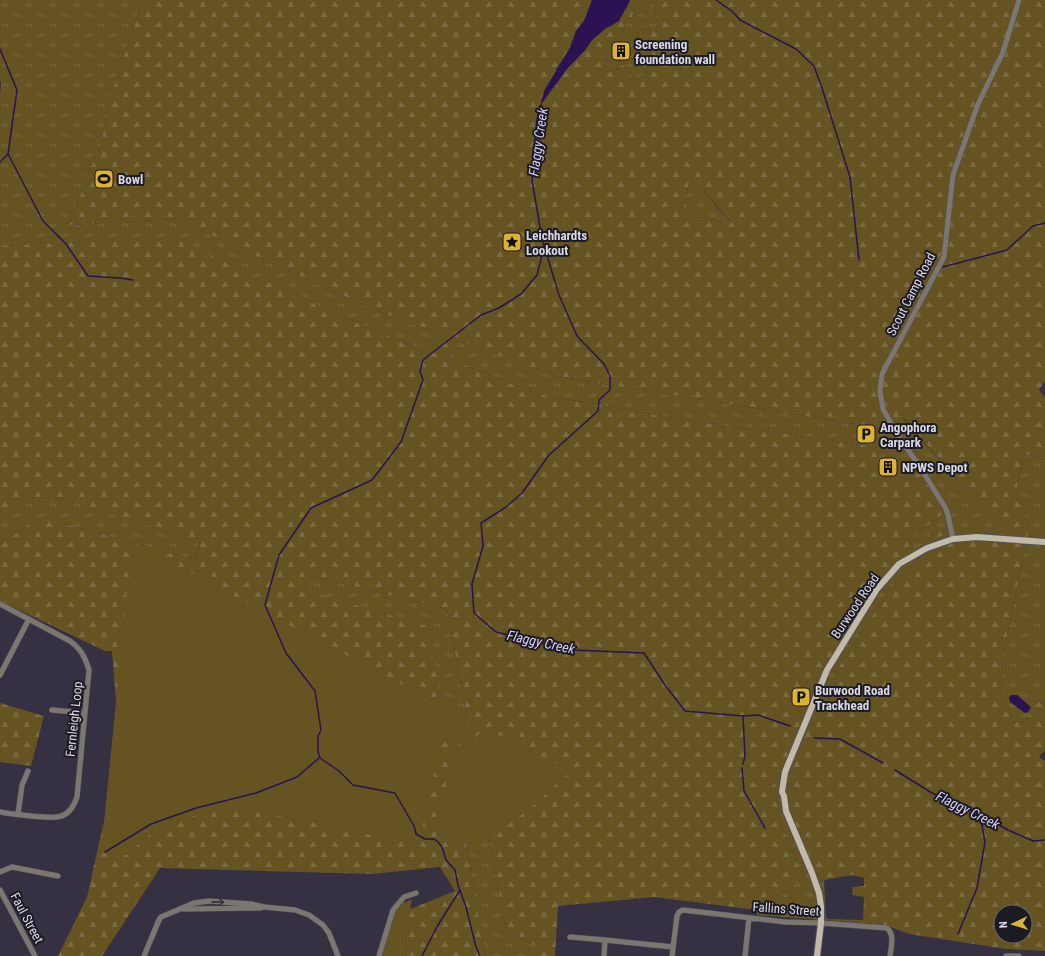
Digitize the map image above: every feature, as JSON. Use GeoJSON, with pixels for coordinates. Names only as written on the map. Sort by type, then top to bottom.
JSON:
{"type":"FeatureCollection","features":[{"type":"Feature","properties":{"kind":"main road","name":"Burwood Road"},"geometry":{"type":"LineString","coordinates":[[817,956],[821,922],[821,906],[817,888],[786,811],[782,792],[784,778],[790,761],[827,670],[877,589],[899,564],[927,548],[953,539],[977,537],[1045,542]]}},
{"type":"Feature","properties":{"kind":"street","name":"Scout Camp Road"},"geometry":{"type":"LineString","coordinates":[[953,539],[945,507],[918,464],[900,439],[883,409],[880,391],[882,374],[944,257],[953,175],[978,104],[1003,52],[1019,0]]}},
{"type":"Feature","properties":{"kind":"street","name":"Fernleigh Loop"},"geometry":{"type":"LineString","coordinates":[[0,604],[70,641],[78,647],[86,658],[89,670],[77,797],[74,807],[62,816],[53,818],[0,812]]}},
{"type":"Feature","properties":{"kind":"street"},"geometry":{"type":"LineString","coordinates":[[0,675],[29,619]]}},
{"type":"Feature","properties":{"kind":"street"},"geometry":{"type":"LineString","coordinates":[[52,710],[85,713]]}},
{"type":"Feature","properties":{"kind":"street"},"geometry":{"type":"LineString","coordinates":[[18,814],[22,784],[28,771]]}},
{"type":"Feature","properties":{"kind":"street"},"geometry":{"type":"LineString","coordinates":[[0,872],[12,867],[58,876]]}},
{"type":"Feature","properties":{"kind":"street","name":"Faul Street"},"geometry":{"type":"LineString","coordinates":[[0,890],[35,956]]}},
{"type":"Feature","properties":{"kind":"street"},"geometry":{"type":"LineString","coordinates":[[379,956],[393,910],[404,897],[416,892]]}},
{"type":"Feature","properties":{"kind":"street"},"geometry":{"type":"LineString","coordinates":[[144,956],[160,918],[171,912],[180,909],[254,909],[264,907],[295,910],[317,919],[329,933],[338,956]]}},
{"type":"Feature","properties":{"kind":"street","name":"Fallins Street"},"geometry":{"type":"LineString","coordinates":[[673,947],[676,916],[683,910],[785,922],[821,922],[887,928],[892,935],[890,956]]}},
{"type":"Feature","properties":{"kind":"street"},"geometry":{"type":"LineString","coordinates":[[745,956],[749,918]]}},
{"type":"Feature","properties":{"kind":"street"},"geometry":{"type":"LineString","coordinates":[[570,937],[673,947],[672,956]]}},
{"type":"Feature","properties":{"kind":"street"},"geometry":{"type":"LineString","coordinates":[[604,956],[605,940]]}},
{"type":"Feature","properties":{"kind":"street"},"geometry":{"type":"LineString","coordinates":[[1006,956],[1019,956]]}},
{"type":"Feature","properties":{"kind":"green space"},"geometry":{"type":"Polygon","coordinates":[[[0,0],[142,0],[107,109],[101,145],[90,169],[69,225],[176,219],[366,306],[409,323],[441,333],[434,343],[426,351],[345,318],[171,238],[0,246],[0,0]]]}},
{"type":"Feature","properties":{"kind":"green space"},"geometry":{"type":"Polygon","coordinates":[[[142,0],[592,0],[584,21],[576,31],[570,48],[556,69],[554,88],[566,70],[585,50],[592,40],[606,28],[613,25],[627,8],[630,0],[636,0],[632,17],[628,18],[619,40],[610,44],[615,47],[615,50],[608,53],[606,59],[609,71],[613,72],[620,66],[625,65],[633,81],[648,73],[643,66],[631,60],[630,56],[638,53],[639,40],[636,32],[638,28],[642,26],[650,30],[657,26],[655,6],[647,2],[642,3],[640,0],[1045,0],[1045,381],[1039,390],[1045,397],[1045,460],[1026,454],[1017,483],[1029,529],[1003,655],[1001,690],[1013,721],[1024,723],[1029,716],[1029,700],[1045,703],[1045,750],[1039,757],[1045,761],[1045,951],[1006,949],[909,934],[885,925],[863,923],[864,897],[853,895],[852,887],[864,886],[864,878],[852,875],[819,881],[791,818],[789,802],[798,793],[792,785],[774,780],[780,823],[804,878],[757,910],[654,897],[558,906],[555,956],[538,956],[538,947],[506,931],[447,609],[311,576],[311,592],[427,626],[454,769],[485,956],[405,956],[407,949],[405,936],[410,909],[455,891],[440,867],[372,874],[160,868],[102,956],[58,956],[87,897],[102,830],[121,763],[112,651],[105,651],[0,601],[0,544],[40,517],[196,560],[200,542],[58,497],[29,498],[0,518],[0,246],[171,237],[345,318],[426,351],[441,333],[409,323],[366,306],[176,219],[69,225],[90,169],[101,145],[107,109],[142,0]],[[689,184],[685,199],[687,209],[695,217],[713,219],[729,226],[731,221],[703,190],[689,184]],[[461,341],[447,358],[537,394],[692,421],[884,448],[882,454],[875,459],[874,466],[890,481],[896,482],[913,467],[921,467],[948,510],[917,534],[835,663],[821,695],[823,698],[840,665],[900,577],[936,541],[948,536],[928,539],[935,533],[945,526],[957,521],[959,530],[955,533],[956,536],[989,534],[1023,537],[974,500],[903,417],[886,429],[597,383],[552,375],[461,341]]]}},
{"type":"Feature","properties":{"kind":"green space"},"geometry":{"type":"Polygon","coordinates":[[[636,0],[640,0],[643,3],[647,2],[655,6],[657,26],[650,31],[636,32],[638,48],[635,63],[645,68],[648,73],[633,81],[629,73],[617,68],[613,72],[609,71],[606,58],[608,47],[612,42],[619,40],[628,17],[632,17],[636,0]]]}},
{"type":"Feature","properties":{"kind":"green space","name":"Bowl"},"geometry":{"type":"Polygon","coordinates":[[[96,162],[114,168],[115,172],[109,181],[111,186],[115,186],[117,188],[109,198],[98,181],[96,162]]]}},
{"type":"Feature","properties":{"kind":"green space"},"geometry":{"type":"Polygon","coordinates":[[[689,184],[700,188],[706,193],[731,222],[729,226],[713,219],[695,217],[687,209],[685,199],[689,184]]]}},
{"type":"Feature","properties":{"kind":"green space"},"geometry":{"type":"Polygon","coordinates":[[[461,340],[552,375],[597,383],[886,429],[902,417],[974,500],[1024,537],[989,534],[955,536],[955,533],[934,533],[928,539],[948,534],[948,537],[936,541],[900,577],[840,665],[824,699],[821,695],[835,663],[917,534],[948,510],[913,467],[896,482],[890,481],[874,466],[875,459],[882,454],[884,448],[692,421],[537,394],[447,358],[454,351],[461,340]]]}},
{"type":"Feature","properties":{"kind":"green space"},"geometry":{"type":"Polygon","coordinates":[[[1026,454],[1045,460],[1045,703],[1029,700],[1029,716],[1024,723],[1013,721],[1001,690],[1003,655],[1029,529],[1017,484],[1026,454]]]}},
{"type":"Feature","properties":{"kind":"green space"},"geometry":{"type":"Polygon","coordinates":[[[58,497],[200,541],[196,560],[40,517],[0,544],[0,518],[29,498],[58,497]]]}},
{"type":"Feature","properties":{"kind":"green space"},"geometry":{"type":"Polygon","coordinates":[[[132,542],[473,722],[440,744],[419,843],[397,840],[265,813],[232,810],[213,811],[178,820],[148,836],[127,855],[101,852],[132,542]]]}},
{"type":"Feature","properties":{"kind":"green space"},"geometry":{"type":"Polygon","coordinates":[[[311,576],[447,609],[506,931],[538,947],[538,956],[485,956],[454,769],[310,592],[311,576]]]}},
{"type":"Feature","properties":{"kind":"green space"},"geometry":{"type":"Polygon","coordinates":[[[0,703],[44,716],[31,766],[0,762],[0,703]]]}},
{"type":"Feature","properties":{"kind":"green space"},"geometry":{"type":"Polygon","coordinates":[[[487,729],[572,772],[558,782],[527,811],[515,819],[477,836],[450,842],[436,843],[452,752],[487,729]]]}},
{"type":"Feature","properties":{"kind":"green space"},"geometry":{"type":"Polygon","coordinates":[[[774,780],[792,785],[798,793],[789,802],[819,881],[824,880],[826,917],[828,919],[863,920],[863,923],[757,915],[757,910],[804,878],[780,823],[774,780]]]}},
{"type":"Feature","properties":{"kind":"green space"},"geometry":{"type":"Polygon","coordinates":[[[412,900],[405,936],[407,949],[405,956],[381,956],[388,929],[396,909],[404,902],[412,900]]]}},
{"type":"Feature","properties":{"kind":"shaded area"},"geometry":{"type":"Polygon","coordinates":[[[592,0],[630,0],[619,21],[606,28],[592,40],[585,50],[566,70],[540,106],[544,91],[570,48],[576,31],[584,21],[592,0]]]}},
{"type":"Feature","properties":{"kind":"shaded area"},"geometry":{"type":"Polygon","coordinates":[[[1011,695],[1017,695],[1031,707],[1028,712],[1025,713],[1010,702],[1009,698],[1011,695]]]}},
{"type":"Feature","properties":{"kind":"waterway"},"geometry":{"type":"LineString","coordinates":[[716,0],[733,12],[740,20],[796,49],[814,66],[850,177],[859,260]]}},
{"type":"Feature","properties":{"kind":"waterway"},"geometry":{"type":"LineString","coordinates":[[0,49],[17,90],[8,154],[0,162]]}},
{"type":"Feature","properties":{"kind":"waterway","name":"Flaggy Creek"},"geometry":{"type":"LineString","coordinates":[[541,105],[537,119],[532,180],[542,239],[559,295],[577,336],[604,364],[610,376],[610,390],[599,400],[598,411],[549,455],[522,493],[506,507],[481,523],[483,546],[472,584],[474,613],[496,632],[525,639],[574,650],[644,653],[665,685],[685,711],[743,716],[758,715],[790,726]]}},
{"type":"Feature","properties":{"kind":"waterway"},"geometry":{"type":"LineString","coordinates":[[8,154],[43,221],[66,244],[88,276],[133,280]]}},
{"type":"Feature","properties":{"kind":"waterway"},"geometry":{"type":"LineString","coordinates":[[943,267],[1007,250],[1033,226],[1045,223]]}},
{"type":"Feature","properties":{"kind":"waterway"},"geometry":{"type":"LineString","coordinates":[[480,956],[476,947],[455,870],[446,860],[442,847],[434,839],[425,839],[416,834],[414,826],[395,793],[353,785],[339,771],[320,758],[318,752],[318,736],[321,730],[315,691],[286,653],[265,605],[279,555],[311,508],[372,480],[401,442],[423,380],[420,371],[423,360],[481,315],[499,308],[521,294],[537,275],[544,247]]}},
{"type":"Feature","properties":{"kind":"waterway"},"geometry":{"type":"LineString","coordinates":[[743,716],[745,756],[743,764]]}},
{"type":"Feature","properties":{"kind":"waterway","name":"Flaggy Creek"},"geometry":{"type":"LineString","coordinates":[[814,738],[840,739],[883,763]]}},
{"type":"Feature","properties":{"kind":"waterway"},"geometry":{"type":"LineString","coordinates":[[105,852],[151,824],[196,808],[256,793],[297,777],[319,758]]}},
{"type":"Feature","properties":{"kind":"waterway"},"geometry":{"type":"LineString","coordinates":[[742,768],[744,791],[765,828]]}},
{"type":"Feature","properties":{"kind":"waterway","name":"Flaggy Creek"},"geometry":{"type":"LineString","coordinates":[[895,770],[932,793],[980,814],[1008,830],[1033,841],[1045,840]]}},
{"type":"Feature","properties":{"kind":"waterway"},"geometry":{"type":"LineString","coordinates":[[958,934],[977,888],[985,842],[980,814]]}},
{"type":"Feature","properties":{"kind":"waterway"},"geometry":{"type":"LineString","coordinates":[[422,956],[438,925],[460,890]]}},
{"type":"Feature","properties":{"kind":"place","name":"Screening foundation wall"},"geometry":{"type":"Point","coordinates":[621,51]}},
{"type":"Feature","properties":{"kind":"place","name":"Bowl"},"geometry":{"type":"Point","coordinates":[104,179]}},
{"type":"Feature","properties":{"kind":"place","name":"Leichhardts Lookout"},"geometry":{"type":"Point","coordinates":[512,242]}},
{"type":"Feature","properties":{"kind":"place","name":"Angophora Carpark"},"geometry":{"type":"Point","coordinates":[866,434]}},
{"type":"Feature","properties":{"kind":"place","name":"NPWS Depot"},"geometry":{"type":"Point","coordinates":[888,467]}},
{"type":"Feature","properties":{"kind":"place","name":"Burwood Road Trackhead"},"geometry":{"type":"Point","coordinates":[801,697]}}]}
